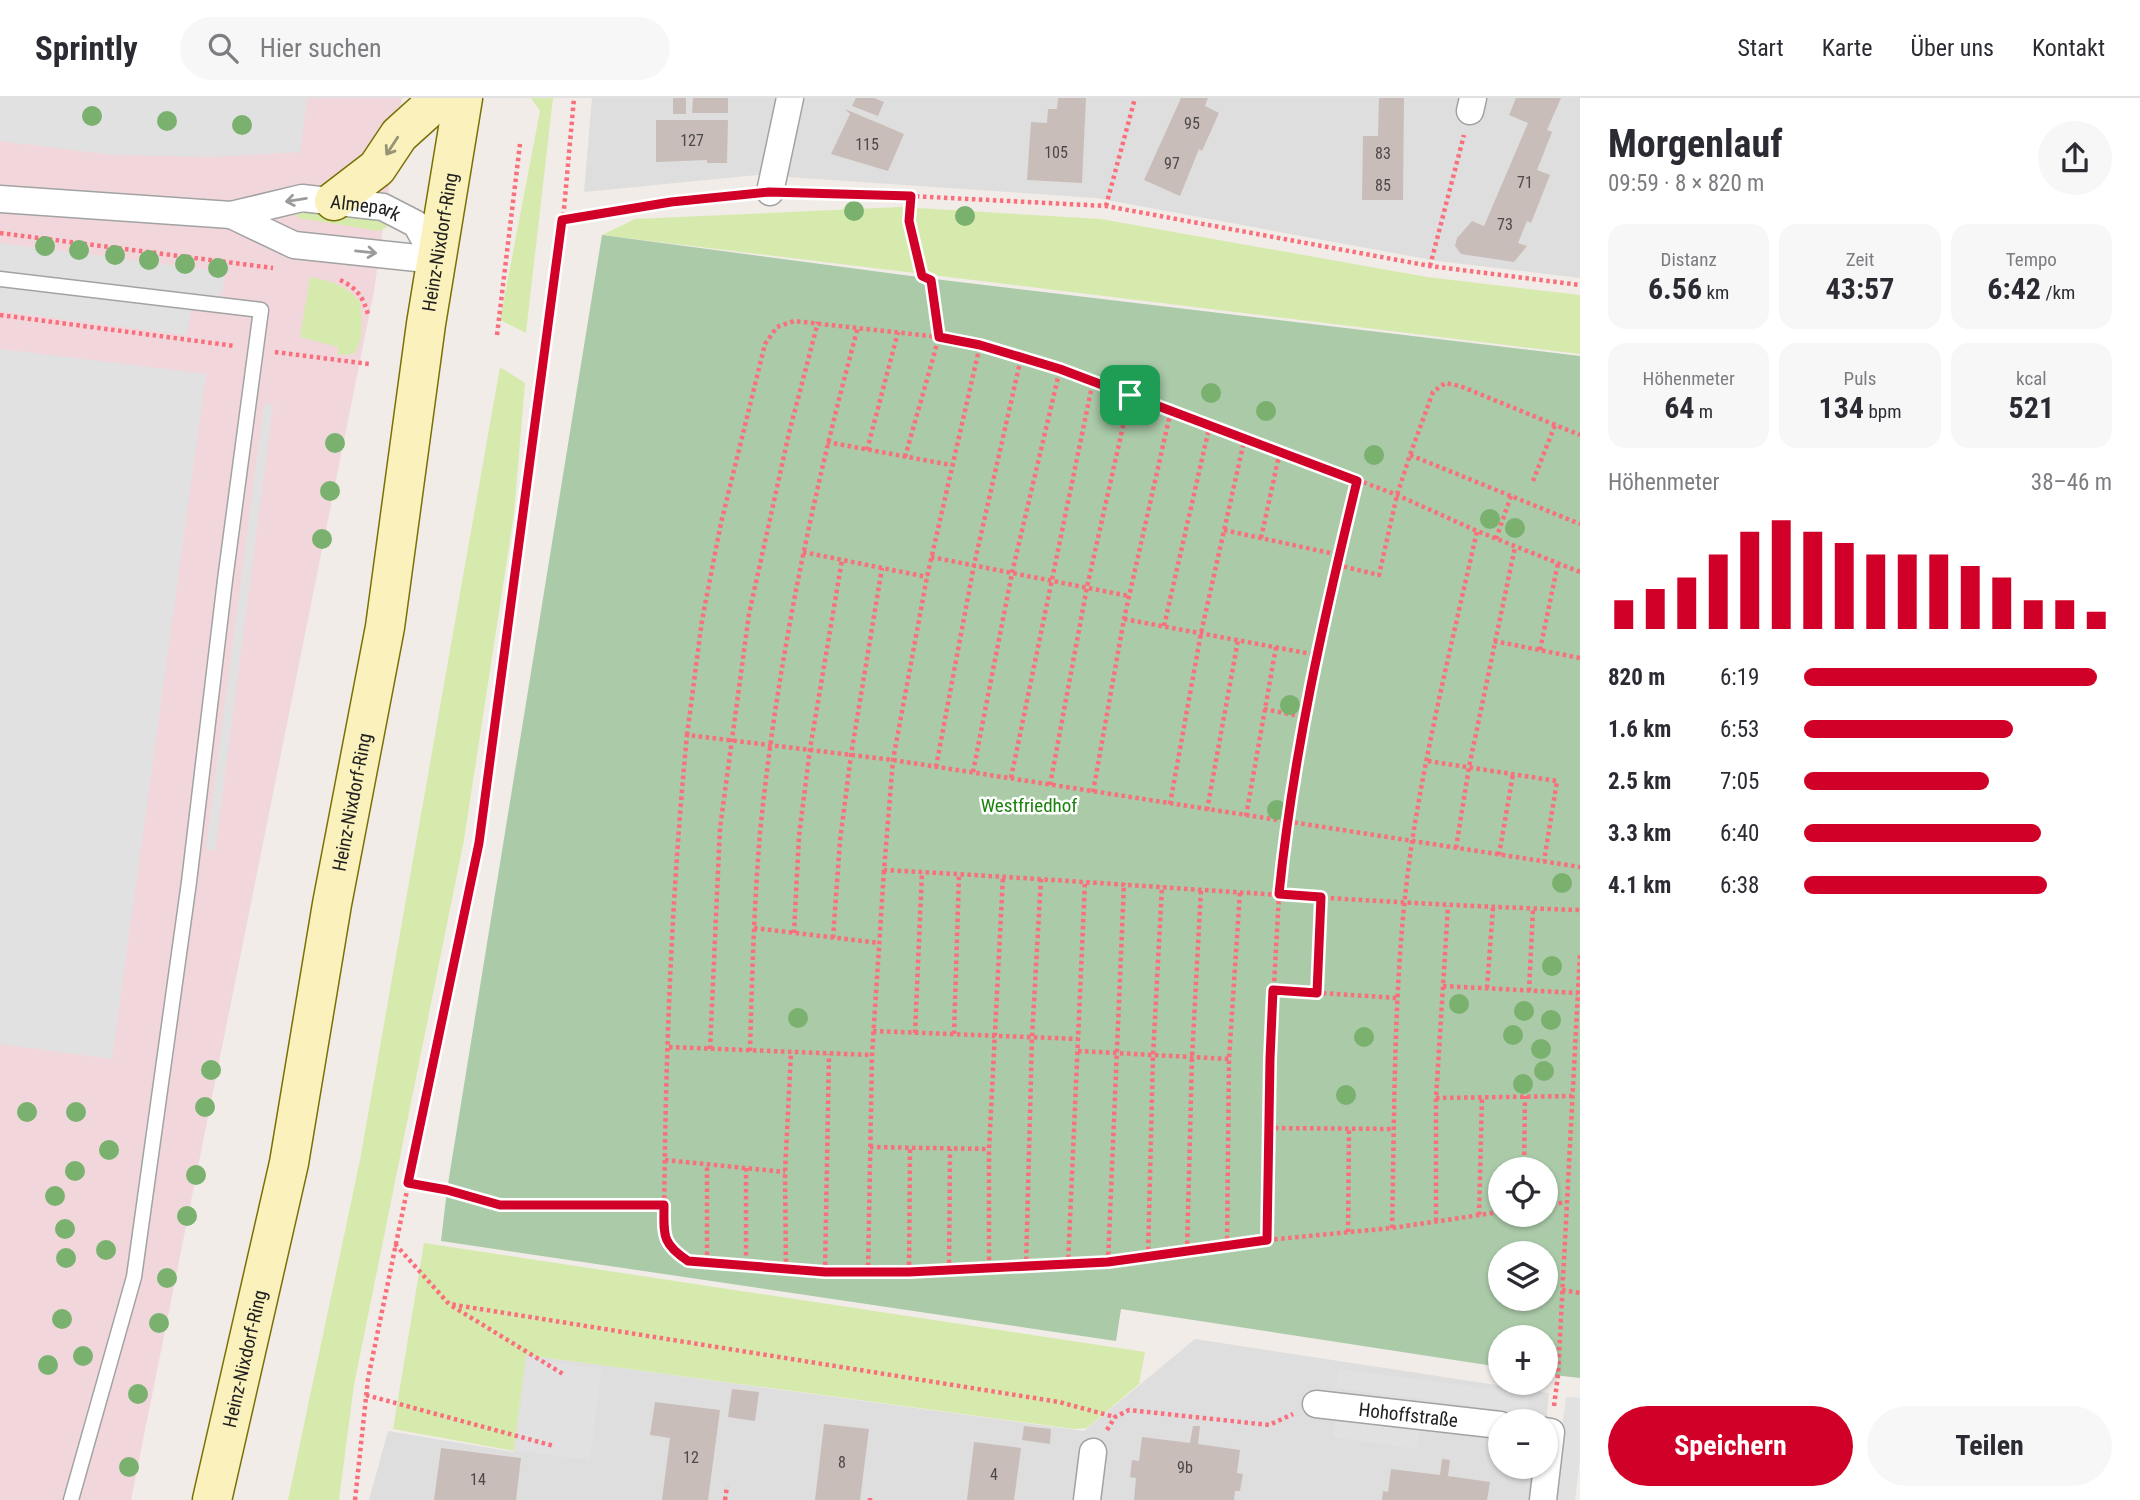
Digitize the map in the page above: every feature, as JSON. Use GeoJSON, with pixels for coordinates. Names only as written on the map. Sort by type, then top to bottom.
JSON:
{"type":"FeatureCollection","features":[{"type":"Feature","properties":{"kind":"main road"},"geometry":{"type":"LineString","coordinates":[[334,201],[377,168],[399,135],[440,98]]}},
{"type":"Feature","properties":{"kind":"main road","name":"Heinz-Nixdorf-Ring"},"geometry":{"type":"LineString","coordinates":[[212,1500],[289,1163],[332,904],[385,627],[436,260],[463,98]]}},
{"type":"Feature","properties":{"kind":"street"},"geometry":{"type":"LineString","coordinates":[[769,192],[790,98]]}},
{"type":"Feature","properties":{"kind":"street","name":"Almepark"},"geometry":{"type":"LineString","coordinates":[[1,201],[231,215],[302,198],[383,207],[416,224],[436,260]]}},
{"type":"Feature","properties":{"kind":"street","name":"Almepark"},"geometry":{"type":"LineString","coordinates":[[231,215],[294,245],[436,260]]}},
{"type":"Feature","properties":{"kind":"street","name":"Hohoffstraße"},"geometry":{"type":"LineString","coordinates":[[1316,1404],[1488,1424]]}},
{"type":"Feature","properties":{"kind":"street"},"geometry":{"type":"LineString","coordinates":[[1087,1500],[1093,1452]]}},
{"type":"Feature","properties":{"kind":"street"},"geometry":{"type":"LineString","coordinates":[[1543,1500],[1545,1479]]}},
{"type":"Feature","properties":{"kind":"lane"},"geometry":{"type":"LineString","coordinates":[[0,279],[261,310],[189,881],[134,1277],[71,1500]]}},
{"type":"Feature","properties":{"kind":"path"},"geometry":{"type":"LineString","coordinates":[[355,1500],[366,1395],[479,843],[562,220],[574,98]]}},
{"type":"Feature","properties":{"kind":"path"},"geometry":{"type":"LineString","coordinates":[[1106,206],[1135,98]]}},
{"type":"Feature","properties":{"kind":"path"},"geometry":{"type":"LineString","coordinates":[[1430,266],[1471,104]]}},
{"type":"Feature","properties":{"kind":"path"},"geometry":{"type":"LineString","coordinates":[[497,335],[520,144]]}},
{"type":"Feature","properties":{"kind":"path"},"geometry":{"type":"LineString","coordinates":[[562,220],[671,202],[769,192],[1106,206],[1430,266],[1580,285]]}},
{"type":"Feature","properties":{"kind":"path"},"geometry":{"type":"LineString","coordinates":[[905,457],[939,337],[931,280],[922,276],[909,221],[911,196]]}},
{"type":"Feature","properties":{"kind":"path"},"geometry":{"type":"LineString","coordinates":[[0,233],[280,269]]}},
{"type":"Feature","properties":{"kind":"path"},"geometry":{"type":"LineString","coordinates":[[335,279],[355,289],[363,299],[368,314]]}},
{"type":"Feature","properties":{"kind":"path"},"geometry":{"type":"LineString","coordinates":[[0,315],[369,364]]}},
{"type":"Feature","properties":{"kind":"path"},"geometry":{"type":"LineString","coordinates":[[1488,1214],[1108,1262],[1026,1267],[825,1272],[688,1261],[671,1250],[664,1232],[664,1205],[678,827],[687,736],[707,595],[721,523],[765,344],[777,327],[794,321],[939,337],[980,345],[1060,369],[1396,495],[1580,572]]}},
{"type":"Feature","properties":{"kind":"path"},"geometry":{"type":"LineString","coordinates":[[710,1049],[720,828],[749,614],[789,433],[818,322]]}},
{"type":"Feature","properties":{"kind":"path"},"geometry":{"type":"LineString","coordinates":[[750,1051],[754,928],[761,832],[790,619],[827,442],[858,327]]}},
{"type":"Feature","properties":{"kind":"path"},"geometry":{"type":"LineString","coordinates":[[867,450],[898,332]]}},
{"type":"Feature","properties":{"kind":"path"},"geometry":{"type":"LineString","coordinates":[[868,1273],[873,1031],[893,760],[931,557],[980,345]]}},
{"type":"Feature","properties":{"kind":"path"},"geometry":{"type":"LineString","coordinates":[[936,767],[974,565],[1021,358]]}},
{"type":"Feature","properties":{"kind":"path"},"geometry":{"type":"LineString","coordinates":[[972,772],[1012,573],[1060,369]]}},
{"type":"Feature","properties":{"kind":"path"},"geometry":{"type":"LineString","coordinates":[[1011,778],[1094,381]]}},
{"type":"Feature","properties":{"kind":"path"},"geometry":{"type":"LineString","coordinates":[[1337,565],[1379,575],[1396,495],[1433,392],[1445,383],[1460,386],[1580,435]]}},
{"type":"Feature","properties":{"kind":"path"},"geometry":{"type":"LineString","coordinates":[[1049,785],[1087,587],[1130,395]]}},
{"type":"Feature","properties":{"kind":"path"},"geometry":{"type":"LineString","coordinates":[[1093,792],[1124,619],[1171,410]]}},
{"type":"Feature","properties":{"kind":"path"},"geometry":{"type":"LineString","coordinates":[[1164,626],[1210,424]]}},
{"type":"Feature","properties":{"kind":"path"},"geometry":{"type":"LineString","coordinates":[[1533,481],[1555,425]]}},
{"type":"Feature","properties":{"kind":"path"},"geometry":{"type":"LineString","coordinates":[[1170,804],[1201,633],[1245,437]]}},
{"type":"Feature","properties":{"kind":"path"},"geometry":{"type":"LineString","coordinates":[[827,442],[951,465]]}},
{"type":"Feature","properties":{"kind":"path"},"geometry":{"type":"LineString","coordinates":[[1261,538],[1280,451]]}},
{"type":"Feature","properties":{"kind":"path"},"geometry":{"type":"LineString","coordinates":[[1410,455],[1580,524]]}},
{"type":"Feature","properties":{"kind":"path"},"geometry":{"type":"LineString","coordinates":[[1267,1240],[1273,990],[1286,823],[1317,655],[1357,481]]}},
{"type":"Feature","properties":{"kind":"path"},"geometry":{"type":"LineString","coordinates":[[1496,539],[1511,496]]}},
{"type":"Feature","properties":{"kind":"path"},"geometry":{"type":"LineString","coordinates":[[1224,530],[1339,555]]}},
{"type":"Feature","properties":{"kind":"path"},"geometry":{"type":"LineString","coordinates":[[1392,1228],[1398,998],[1412,842],[1477,531]]}},
{"type":"Feature","properties":{"kind":"path"},"geometry":{"type":"LineString","coordinates":[[1456,848],[1469,767],[1515,546]]}},
{"type":"Feature","properties":{"kind":"path"},"geometry":{"type":"LineString","coordinates":[[803,552],[927,577]]}},
{"type":"Feature","properties":{"kind":"path"},"geometry":{"type":"LineString","coordinates":[[931,557],[1129,596]]}},
{"type":"Feature","properties":{"kind":"path"},"geometry":{"type":"LineString","coordinates":[[794,933],[800,836],[810,749],[842,560]]}},
{"type":"Feature","properties":{"kind":"path"},"geometry":{"type":"LineString","coordinates":[[1540,650],[1558,563]]}},
{"type":"Feature","properties":{"kind":"path"},"geometry":{"type":"LineString","coordinates":[[834,938],[840,841],[851,755],[882,568]]}},
{"type":"Feature","properties":{"kind":"path"},"geometry":{"type":"LineString","coordinates":[[1124,619],[1317,655]]}},
{"type":"Feature","properties":{"kind":"path"},"geometry":{"type":"LineString","coordinates":[[1207,810],[1238,640]]}},
{"type":"Feature","properties":{"kind":"path"},"geometry":{"type":"LineString","coordinates":[[1494,641],[1580,659]]}},
{"type":"Feature","properties":{"kind":"path"},"geometry":{"type":"LineString","coordinates":[[1246,816],[1276,647]]}},
{"type":"Feature","properties":{"kind":"path"},"geometry":{"type":"LineString","coordinates":[[1264,709],[1305,717]]}},
{"type":"Feature","properties":{"kind":"path"},"geometry":{"type":"LineString","coordinates":[[687,736],[893,760],[1580,867]]}},
{"type":"Feature","properties":{"kind":"path"},"geometry":{"type":"LineString","coordinates":[[1428,761],[1557,781],[1544,862]]}},
{"type":"Feature","properties":{"kind":"path"},"geometry":{"type":"LineString","coordinates":[[1499,855],[1513,774]]}},
{"type":"Feature","properties":{"kind":"path"},"geometry":{"type":"LineString","coordinates":[[884,870],[1124,883],[1405,904],[1580,910]]}},
{"type":"Feature","properties":{"kind":"path"},"geometry":{"type":"LineString","coordinates":[[915,1033],[922,872]]}},
{"type":"Feature","properties":{"kind":"path"},"geometry":{"type":"LineString","coordinates":[[954,1034],[959,874]]}},
{"type":"Feature","properties":{"kind":"path"},"geometry":{"type":"LineString","coordinates":[[989,1267],[989,1149],[1003,876]]}},
{"type":"Feature","properties":{"kind":"path"},"geometry":{"type":"LineString","coordinates":[[1026,1267],[1032,1037],[1041,878]]}},
{"type":"Feature","properties":{"kind":"path"},"geometry":{"type":"LineString","coordinates":[[1068,1265],[1085,881]]}},
{"type":"Feature","properties":{"kind":"path"},"geometry":{"type":"LineString","coordinates":[[1108,1262],[1124,883]]}},
{"type":"Feature","properties":{"kind":"path"},"geometry":{"type":"LineString","coordinates":[[1148,1256],[1153,1056],[1162,886]]}},
{"type":"Feature","properties":{"kind":"path"},"geometry":{"type":"LineString","coordinates":[[1187,1251],[1192,1058],[1201,889]]}},
{"type":"Feature","properties":{"kind":"path"},"geometry":{"type":"LineString","coordinates":[[1227,1246],[1228,1059],[1240,891]]}},
{"type":"Feature","properties":{"kind":"path"},"geometry":{"type":"LineString","coordinates":[[1317,993],[1321,897]]}},
{"type":"Feature","properties":{"kind":"path"},"geometry":{"type":"LineString","coordinates":[[1436,1221],[1436,1098],[1448,906]]}},
{"type":"Feature","properties":{"kind":"path"},"geometry":{"type":"LineString","coordinates":[[1487,988],[1493,907]]}},
{"type":"Feature","properties":{"kind":"path"},"geometry":{"type":"LineString","coordinates":[[1529,991],[1533,909]]}},
{"type":"Feature","properties":{"kind":"path"},"geometry":{"type":"LineString","coordinates":[[754,928],[879,943]]}},
{"type":"Feature","properties":{"kind":"path"},"geometry":{"type":"LineString","coordinates":[[1558,1376],[1580,953]]}},
{"type":"Feature","properties":{"kind":"path"},"geometry":{"type":"LineString","coordinates":[[1443,986],[1578,993]]}},
{"type":"Feature","properties":{"kind":"path"},"geometry":{"type":"LineString","coordinates":[[1273,990],[1398,998]]}},
{"type":"Feature","properties":{"kind":"path"},"geometry":{"type":"LineString","coordinates":[[873,1031],[1078,1039]]}},
{"type":"Feature","properties":{"kind":"path"},"geometry":{"type":"LineString","coordinates":[[668,1047],[872,1055]]}},
{"type":"Feature","properties":{"kind":"path"},"geometry":{"type":"LineString","coordinates":[[1078,1051],[1228,1059]]}},
{"type":"Feature","properties":{"kind":"path"},"geometry":{"type":"LineString","coordinates":[[786,1269],[785,1172],[791,1052]]}},
{"type":"Feature","properties":{"kind":"path"},"geometry":{"type":"LineString","coordinates":[[825,1272],[830,1054]]}},
{"type":"Feature","properties":{"kind":"path"},"geometry":{"type":"LineString","coordinates":[[1524,1157],[1525,1096]]}},
{"type":"Feature","properties":{"kind":"path"},"geometry":{"type":"LineString","coordinates":[[1436,1098],[1572,1096]]}},
{"type":"Feature","properties":{"kind":"path"},"geometry":{"type":"LineString","coordinates":[[1479,1215],[1482,1097]]}},
{"type":"Feature","properties":{"kind":"path"},"geometry":{"type":"LineString","coordinates":[[1268,1128],[1394,1129]]}},
{"type":"Feature","properties":{"kind":"path"},"geometry":{"type":"LineString","coordinates":[[1348,1232],[1349,1129]]}},
{"type":"Feature","properties":{"kind":"path"},"geometry":{"type":"LineString","coordinates":[[870,1147],[989,1149]]}},
{"type":"Feature","properties":{"kind":"path"},"geometry":{"type":"LineString","coordinates":[[909,1272],[911,1148]]}},
{"type":"Feature","properties":{"kind":"path"},"geometry":{"type":"LineString","coordinates":[[949,1270],[950,1149]]}},
{"type":"Feature","properties":{"kind":"path"},"geometry":{"type":"LineString","coordinates":[[665,1160],[785,1172]]}},
{"type":"Feature","properties":{"kind":"path"},"geometry":{"type":"LineString","coordinates":[[707,1164],[707,1262]]}},
{"type":"Feature","properties":{"kind":"path"},"geometry":{"type":"LineString","coordinates":[[746,1168],[746,1266]]}},
{"type":"Feature","properties":{"kind":"path"},"geometry":{"type":"LineString","coordinates":[[408,1183],[447,1190],[500,1205],[664,1205]]}},
{"type":"Feature","properties":{"kind":"path"},"geometry":{"type":"LineString","coordinates":[[1558,1204],[1566,1202]]}},
{"type":"Feature","properties":{"kind":"path"},"geometry":{"type":"LineString","coordinates":[[395,1244],[449,1304],[563,1374]]}},
{"type":"Feature","properties":{"kind":"path"},"geometry":{"type":"LineString","coordinates":[[1562,1290],[1580,1293]]}},
{"type":"Feature","properties":{"kind":"path"},"geometry":{"type":"LineString","coordinates":[[449,1304],[1059,1402],[1115,1417]]}},
{"type":"Feature","properties":{"kind":"path"},"geometry":{"type":"LineString","coordinates":[[366,1395],[554,1446]]}},
{"type":"Feature","properties":{"kind":"path"},"geometry":{"type":"LineString","coordinates":[[1093,1452],[1101,1448],[1105,1432],[1115,1417],[1129,1410],[1269,1425],[1316,1404]]}},
{"type":"Feature","properties":{"kind":"path"},"geometry":{"type":"LineString","coordinates":[[725,1500],[727,1486]]}},
{"type":"Feature","properties":{"kind":"shaded area"},"geometry":{"type":"Polygon","coordinates":[[[0,98],[402,98],[374,291],[131,1500],[0,1500],[0,98]]]}},
{"type":"Feature","properties":{"kind":"shaded area"},"geometry":{"type":"Polygon","coordinates":[[[0,98],[307,98],[300,152],[216,157],[114,155],[0,141],[0,98]]]}},
{"type":"Feature","properties":{"kind":"shaded area"},"geometry":{"type":"Polygon","coordinates":[[[592,98],[1580,98],[1580,278],[1437,261],[1096,198],[757,175],[584,192],[592,98]]]}},
{"type":"Feature","properties":{"kind":"shaded area"},"geometry":{"type":"Polygon","coordinates":[[[0,243],[225,272],[222,294],[191,310],[187,335],[0,311],[0,243]]]}},
{"type":"Feature","properties":{"kind":"shaded area"},"geometry":{"type":"Polygon","coordinates":[[[0,349],[206,374],[112,1059],[0,1044],[0,349]]]}},
{"type":"Feature","properties":{"kind":"shaded area"},"geometry":{"type":"Polygon","coordinates":[[[264,404],[273,405],[215,851],[206,849],[264,404]]]}},
{"type":"Feature","properties":{"kind":"shaded area"},"geometry":{"type":"Polygon","coordinates":[[[1195,1339],[1488,1384],[1488,1395],[1549,1395],[1547,1409],[1488,1409],[1488,1479],[1547,1479],[1555,1500],[369,1500],[388,1431],[514,1452],[526,1355],[1084,1431],[1195,1339]]]}},
{"type":"Feature","properties":{"kind":"shaded area"},"geometry":{"type":"Polygon","coordinates":[[[527,1359],[602,1368],[590,1460],[515,1451],[527,1359]]]}},
{"type":"Feature","properties":{"kind":"shaded area"},"geometry":{"type":"Polygon","coordinates":[[[1338,1369],[1488,1389],[1488,1395],[1529,1395],[1527,1409],[1496,1409],[1336,1388],[1338,1369]]]}},
{"type":"Feature","properties":{"kind":"shaded area"},"geometry":{"type":"Polygon","coordinates":[[[1566,1397],[1580,1398],[1580,1458],[1575,1500],[1553,1500],[1556,1479],[1558,1479],[1566,1397]]]}},
{"type":"Feature","properties":{"kind":"shaded area"},"geometry":{"type":"Polygon","coordinates":[[[1336,1417],[1420,1429],[1417,1449],[1333,1437],[1336,1417]]]}},
{"type":"Feature","properties":{"kind":"green space"},"geometry":{"type":"Polygon","coordinates":[[[531,98],[553,98],[526,333],[500,320],[540,111],[531,98]]]}},
{"type":"Feature","properties":{"kind":"green space"},"geometry":{"type":"Polygon","coordinates":[[[900,207],[1101,219],[1427,277],[1580,295],[1580,354],[602,235],[635,219],[900,207]]]}},
{"type":"Feature","properties":{"kind":"green space"},"geometry":{"type":"Polygon","coordinates":[[[299,212],[373,216],[387,223],[387,227],[379,231],[298,218],[296,215],[299,212]]]}},
{"type":"Feature","properties":{"kind":"green space","name":"Westfriedhof"},"geometry":{"type":"Polygon","coordinates":[[[602,235],[926,278],[1580,356],[1580,1378],[1558,1375],[1558,1325],[1488,1325],[1488,1365],[1121,1309],[1116,1341],[441,1241],[447,1190],[602,235]]]}},
{"type":"Feature","properties":{"kind":"green space"},"geometry":{"type":"Polygon","coordinates":[[[310,277],[344,288],[360,302],[361,336],[353,354],[338,355],[338,347],[300,337],[310,277]]]}},
{"type":"Feature","properties":{"kind":"green space"},"geometry":{"type":"Polygon","coordinates":[[[500,367],[525,383],[514,514],[464,840],[354,1385],[339,1500],[288,1500],[360,1160],[500,367]]]}},
{"type":"Feature","properties":{"kind":"green space"},"geometry":{"type":"Polygon","coordinates":[[[424,1243],[1145,1352],[1139,1384],[1087,1428],[1074,1429],[526,1355],[514,1451],[393,1429],[424,1243]]]}},
{"type":"Feature","properties":{"kind":"building"},"geometry":{"type":"Polygon","coordinates":[[[673,98],[686,98],[686,114],[673,114],[673,98]]]}},
{"type":"Feature","properties":{"kind":"building"},"geometry":{"type":"Polygon","coordinates":[[[693,98],[728,98],[728,113],[692,113],[693,98]]]}},
{"type":"Feature","properties":{"kind":"building"},"geometry":{"type":"Polygon","coordinates":[[[856,98],[874,98],[884,102],[878,116],[852,106],[856,98]]]}},
{"type":"Feature","properties":{"kind":"building"},"geometry":{"type":"Polygon","coordinates":[[[1058,98],[1086,98],[1082,183],[1027,180],[1031,122],[1047,123],[1048,109],[1057,109],[1058,98]]]}},
{"type":"Feature","properties":{"kind":"building"},"geometry":{"type":"Polygon","coordinates":[[[1181,98],[1208,98],[1205,106],[1219,113],[1202,151],[1199,149],[1180,196],[1144,180],[1181,98]]]}},
{"type":"Feature","properties":{"kind":"building"},"geometry":{"type":"Polygon","coordinates":[[[1379,98],[1404,98],[1403,200],[1362,200],[1363,136],[1378,136],[1379,98]]]}},
{"type":"Feature","properties":{"kind":"building"},"geometry":{"type":"Polygon","coordinates":[[[1516,98],[1561,98],[1547,130],[1552,132],[1537,170],[1550,175],[1531,223],[1527,221],[1518,243],[1527,246],[1514,262],[1461,254],[1455,246],[1457,238],[1472,221],[1484,226],[1528,123],[1509,115],[1516,98]]]}},
{"type":"Feature","properties":{"kind":"building"},"geometry":{"type":"Polygon","coordinates":[[[845,109],[904,134],[888,171],[831,154],[850,114],[845,109]]]}},
{"type":"Feature","properties":{"kind":"building"},"geometry":{"type":"Polygon","coordinates":[[[656,120],[728,120],[727,163],[707,163],[707,160],[656,162],[656,120]]]}},
{"type":"Feature","properties":{"kind":"building"},"geometry":{"type":"Polygon","coordinates":[[[732,1389],[759,1392],[755,1421],[728,1417],[732,1389]]]}},
{"type":"Feature","properties":{"kind":"building"},"geometry":{"type":"Polygon","coordinates":[[[655,1402],[720,1410],[708,1500],[662,1500],[670,1438],[650,1435],[655,1402]]]}},
{"type":"Feature","properties":{"kind":"building"},"geometry":{"type":"Polygon","coordinates":[[[824,1424],[869,1429],[860,1500],[815,1500],[824,1424]]]}},
{"type":"Feature","properties":{"kind":"building"},"geometry":{"type":"Polygon","coordinates":[[[1024,1426],[1051,1429],[1050,1444],[1022,1440],[1024,1426]]]}},
{"type":"Feature","properties":{"kind":"building"},"geometry":{"type":"Polygon","coordinates":[[[1193,1426],[1200,1426],[1198,1444],[1240,1450],[1237,1473],[1243,1474],[1240,1491],[1235,1491],[1234,1500],[1134,1500],[1136,1478],[1130,1477],[1132,1460],[1139,1461],[1142,1437],[1190,1443],[1193,1426]]]}},
{"type":"Feature","properties":{"kind":"building"},"geometry":{"type":"Polygon","coordinates":[[[974,1442],[1021,1448],[1014,1500],[967,1500],[974,1442]]]}},
{"type":"Feature","properties":{"kind":"building"},"geometry":{"type":"Polygon","coordinates":[[[441,1448],[521,1458],[516,1500],[434,1500],[441,1448]]]}},
{"type":"Feature","properties":{"kind":"building"},"geometry":{"type":"Polygon","coordinates":[[[1442,1459],[1450,1460],[1448,1476],[1490,1482],[1487,1500],[1382,1500],[1383,1491],[1388,1492],[1391,1469],[1440,1475],[1442,1459]]]}},
{"type":"Feature","properties":{"kind":"route"},"geometry":{"type":"LineString","coordinates":[[769,192],[911,196],[909,221],[922,276],[931,280],[939,337],[980,345],[1060,369],[1130,395],[1357,481],[1317,655],[1286,823],[1279,894],[1321,897],[1317,993],[1273,990],[1267,1240],[1108,1262],[909,1272],[825,1272],[688,1261],[671,1250],[664,1232],[664,1205],[500,1205],[447,1190],[408,1183],[479,843],[562,220],[671,202],[769,192]]}}]}
